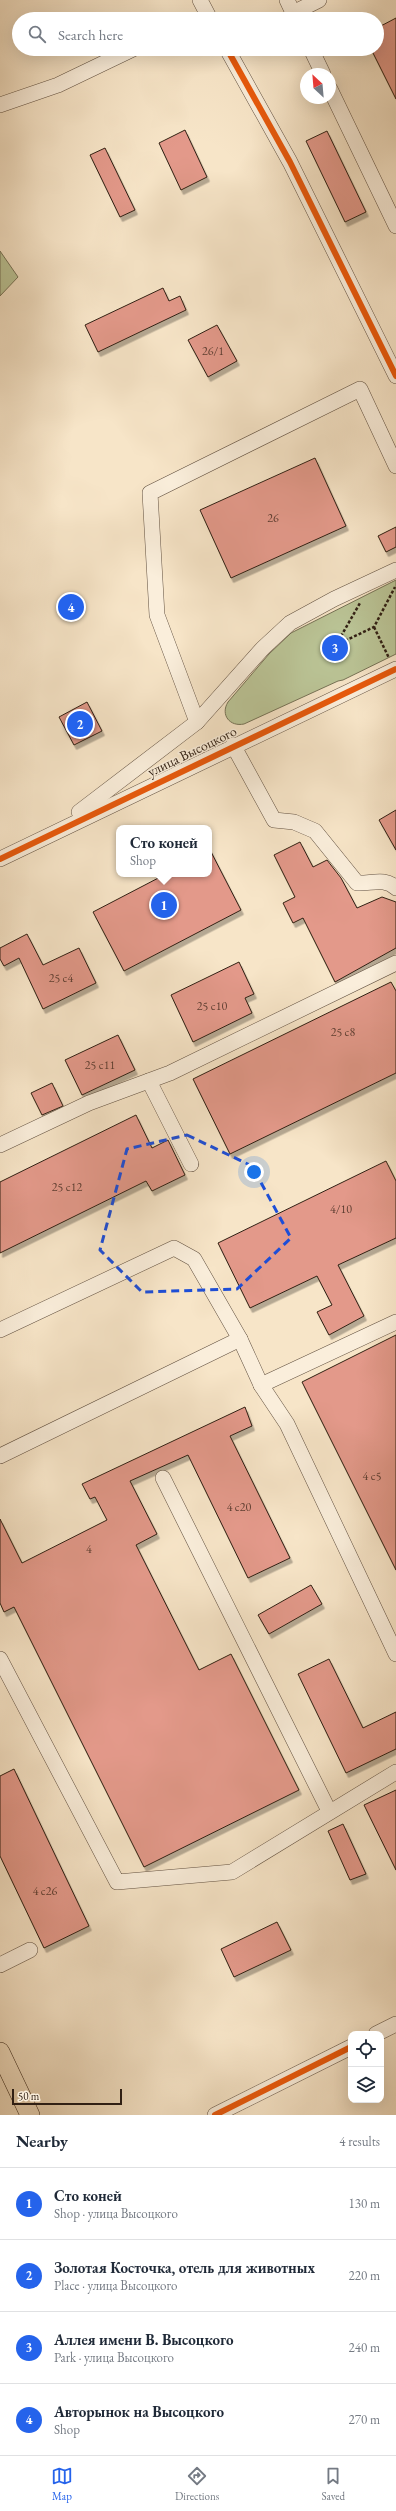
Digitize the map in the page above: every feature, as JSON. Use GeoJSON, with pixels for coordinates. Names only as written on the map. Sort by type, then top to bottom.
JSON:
{"type":"FeatureCollection","features":[{"type":"Feature","properties":{"kind":"main road"},"geometry":{"type":"LineString","coordinates":[[0,2052],[30,2115]]}},
{"type":"Feature","properties":{"kind":"street"},"geometry":{"type":"LineString","coordinates":[[292,11],[319,0]]}},
{"type":"Feature","properties":{"kind":"street"},"geometry":{"type":"LineString","coordinates":[[0,106],[58,85],[118,56]]}},
{"type":"Feature","properties":{"kind":"street"},"geometry":{"type":"LineString","coordinates":[[231,56],[290,162],[396,376]]}},
{"type":"Feature","properties":{"kind":"street"},"geometry":{"type":"LineString","coordinates":[[314,56],[320,68]]}},
{"type":"Feature","properties":{"kind":"street"},"geometry":{"type":"LineString","coordinates":[[336,101],[396,226]]}},
{"type":"Feature","properties":{"kind":"street"},"geometry":{"type":"LineString","coordinates":[[197,722],[157,615],[150,493],[360,389],[396,466]]}},
{"type":"Feature","properties":{"kind":"street","name":"улица Высоцкого"},"geometry":{"type":"LineString","coordinates":[[52,832],[197,722],[238,675],[290,623],[396,570]]}},
{"type":"Feature","properties":{"kind":"street","name":"улица Высоцкого"},"geometry":{"type":"LineString","coordinates":[[0,859],[52,832],[395,669]]}},
{"type":"Feature","properties":{"kind":"street"},"geometry":{"type":"LineString","coordinates":[[233,745],[274,820],[294,822],[315,831],[357,883],[377,880],[386,882],[396,888]]}},
{"type":"Feature","properties":{"kind":"street"},"geometry":{"type":"LineString","coordinates":[[0,1145],[89,1103],[170,1074],[396,963]]}},
{"type":"Feature","properties":{"kind":"street"},"geometry":{"type":"LineString","coordinates":[[149,1081],[191,1164]]}},
{"type":"Feature","properties":{"kind":"street"},"geometry":{"type":"LineString","coordinates":[[0,1330],[174,1248],[194,1259],[240,1339],[261,1385],[287,1424],[396,1654]]}},
{"type":"Feature","properties":{"kind":"street"},"geometry":{"type":"LineString","coordinates":[[261,1385],[396,1322]]}},
{"type":"Feature","properties":{"kind":"street"},"geometry":{"type":"LineString","coordinates":[[0,1456],[240,1339]]}},
{"type":"Feature","properties":{"kind":"street"},"geometry":{"type":"LineString","coordinates":[[163,1478],[329,1811]]}},
{"type":"Feature","properties":{"kind":"street"},"geometry":{"type":"LineString","coordinates":[[0,1659],[117,1882],[232,1872],[329,1811],[396,1772]]}},
{"type":"Feature","properties":{"kind":"street"},"geometry":{"type":"LineString","coordinates":[[0,1965],[30,1950]]}},
{"type":"Feature","properties":{"kind":"street"},"geometry":{"type":"LineString","coordinates":[[382,2031],[396,2024]]}},
{"type":"Feature","properties":{"kind":"street"},"geometry":{"type":"LineString","coordinates":[[215,2115],[348,2048]]}},
{"type":"Feature","properties":{"kind":"path"},"geometry":{"type":"LineString","coordinates":[[372,581],[336,645],[374,627],[396,585]]}},
{"type":"Feature","properties":{"kind":"path"},"geometry":{"type":"LineString","coordinates":[[374,627],[395,669]]}},
{"type":"Feature","properties":{"kind":"highlighted area"},"geometry":{"type":"Polygon","coordinates":[[[187,1135],[252,1166],[291,1238],[237,1289],[142,1292],[100,1250],[127,1149],[187,1135]]]}},
{"type":"Feature","properties":{"kind":"green space"},"geometry":{"type":"Polygon","coordinates":[[[0,251],[18,277],[0,296],[0,251]]]}},
{"type":"Feature","properties":{"kind":"green space"},"geometry":{"type":"Polygon","coordinates":[[[396,580],[396,654],[343,680],[244,724],[234,724],[228,719],[225,711],[228,702],[269,654],[291,633],[396,580]]]}},
{"type":"Feature","properties":{"kind":"building"},"geometry":{"type":"Polygon","coordinates":[[[396,18],[396,99],[374,56],[384,56],[384,24],[396,18]]]}},
{"type":"Feature","properties":{"kind":"building"},"geometry":{"type":"Polygon","coordinates":[[[185,130],[207,177],[181,190],[159,143],[185,130]]]}},
{"type":"Feature","properties":{"kind":"building"},"geometry":{"type":"Polygon","coordinates":[[[327,131],[366,212],[345,222],[306,141],[327,131]]]}},
{"type":"Feature","properties":{"kind":"building"},"geometry":{"type":"Polygon","coordinates":[[[105,148],[135,210],[120,217],[90,155],[105,148]]]}},
{"type":"Feature","properties":{"kind":"building"},"geometry":{"type":"Polygon","coordinates":[[[163,288],[169,301],[180,296],[186,310],[98,352],[85,325],[163,288]]]}},
{"type":"Feature","properties":{"kind":"building"},"geometry":{"type":"Polygon","coordinates":[[[217,325],[237,361],[208,377],[188,340],[217,325]]]}},
{"type":"Feature","properties":{"kind":"building"},"geometry":{"type":"Polygon","coordinates":[[[315,458],[346,526],[231,578],[200,510],[315,458]]]}},
{"type":"Feature","properties":{"kind":"building"},"geometry":{"type":"Polygon","coordinates":[[[396,527],[396,547],[386,552],[378,536],[396,527]]]}},
{"type":"Feature","properties":{"kind":"building"},"geometry":{"type":"Polygon","coordinates":[[[87,702],[102,731],[74,745],[59,717],[87,702]]]}},
{"type":"Feature","properties":{"kind":"building"},"geometry":{"type":"Polygon","coordinates":[[[396,810],[396,850],[379,820],[396,810]]]}},
{"type":"Feature","properties":{"kind":"building"},"geometry":{"type":"Polygon","coordinates":[[[300,842],[313,867],[327,860],[341,878],[357,908],[382,897],[396,902],[396,948],[335,982],[303,918],[293,923],[283,903],[295,897],[274,855],[300,842]]]}},
{"type":"Feature","properties":{"kind":"building"},"geometry":{"type":"Polygon","coordinates":[[[212,854],[241,910],[124,971],[93,912],[160,877],[212,877],[212,854]]]}},
{"type":"Feature","properties":{"kind":"building"},"geometry":{"type":"Polygon","coordinates":[[[27,934],[43,965],[79,948],[96,983],[43,1009],[19,958],[4,966],[0,959],[0,948],[27,934]]]}},
{"type":"Feature","properties":{"kind":"building"},"geometry":{"type":"Polygon","coordinates":[[[239,962],[254,994],[245,998],[252,1013],[193,1042],[171,995],[239,962]]]}},
{"type":"Feature","properties":{"kind":"building"},"geometry":{"type":"Polygon","coordinates":[[[391,982],[396,991],[396,1073],[230,1154],[193,1079],[391,982]]]}},
{"type":"Feature","properties":{"kind":"building"},"geometry":{"type":"Polygon","coordinates":[[[118,1035],[135,1070],[82,1095],[65,1060],[118,1035]]]}},
{"type":"Feature","properties":{"kind":"building"},"geometry":{"type":"Polygon","coordinates":[[[52,1083],[63,1106],[42,1115],[31,1093],[52,1083]]]}},
{"type":"Feature","properties":{"kind":"building"},"geometry":{"type":"Polygon","coordinates":[[[136,1115],[152,1148],[168,1140],[185,1175],[152,1191],[146,1181],[0,1253],[0,1182],[136,1115]]]}},
{"type":"Feature","properties":{"kind":"building"},"geometry":{"type":"Polygon","coordinates":[[[386,1161],[396,1181],[396,1238],[338,1265],[364,1316],[329,1335],[317,1312],[332,1305],[317,1276],[250,1308],[218,1243],[386,1161]]]}},
{"type":"Feature","properties":{"kind":"building"},"geometry":{"type":"Polygon","coordinates":[[[396,1335],[396,1570],[302,1382],[396,1335]]]}},
{"type":"Feature","properties":{"kind":"building"},"geometry":{"type":"Polygon","coordinates":[[[245,1407],[252,1426],[230,1436],[290,1558],[248,1578],[188,1455],[130,1481],[157,1534],[136,1545],[199,1670],[231,1654],[299,1790],[144,1867],[14,1607],[4,1612],[0,1603],[0,1519],[22,1563],[107,1520],[95,1497],[90,1499],[82,1484],[245,1407]]]}},
{"type":"Feature","properties":{"kind":"building"},"geometry":{"type":"Polygon","coordinates":[[[311,1585],[322,1604],[269,1634],[258,1615],[311,1585]]]}},
{"type":"Feature","properties":{"kind":"building"},"geometry":{"type":"Polygon","coordinates":[[[329,1659],[363,1728],[396,1712],[396,1749],[346,1773],[298,1674],[329,1659]]]}},
{"type":"Feature","properties":{"kind":"building"},"geometry":{"type":"Polygon","coordinates":[[[14,1769],[89,1926],[44,1948],[0,1856],[0,1776],[14,1769]]]}},
{"type":"Feature","properties":{"kind":"building"},"geometry":{"type":"Polygon","coordinates":[[[396,1790],[396,1870],[364,1805],[396,1790]]]}},
{"type":"Feature","properties":{"kind":"building"},"geometry":{"type":"Polygon","coordinates":[[[343,1824],[366,1874],[350,1880],[328,1831],[343,1824]]]}},
{"type":"Feature","properties":{"kind":"building"},"geometry":{"type":"Polygon","coordinates":[[[277,1922],[291,1950],[234,1977],[221,1949],[277,1922]]]}},
{"type":"Feature","properties":{"kind":"cycle path"},"geometry":{"type":"LineString","coordinates":[[231,56],[290,162],[396,376]]}},
{"type":"Feature","properties":{"kind":"cycle path"},"geometry":{"type":"LineString","coordinates":[[0,859],[396,669]]}},
{"type":"Feature","properties":{"kind":"cycle path"},"geometry":{"type":"LineString","coordinates":[[215,2115],[348,2048]]}},
{"type":"Feature","properties":{"kind":"place","name":"Авторынок на Высоцкого"},"geometry":{"type":"Point","coordinates":[71,607]}},
{"type":"Feature","properties":{"kind":"place","name":"Аллея имени В. Высоцкого"},"geometry":{"type":"Point","coordinates":[335,648]}},
{"type":"Feature","properties":{"kind":"place","name":"Золотая Косточка, отель для животных"},"geometry":{"type":"Point","coordinates":[80,724]}},
{"type":"Feature","properties":{"kind":"place","name":"Сто коней"},"geometry":{"type":"Point","coordinates":[164,905]}}]}
